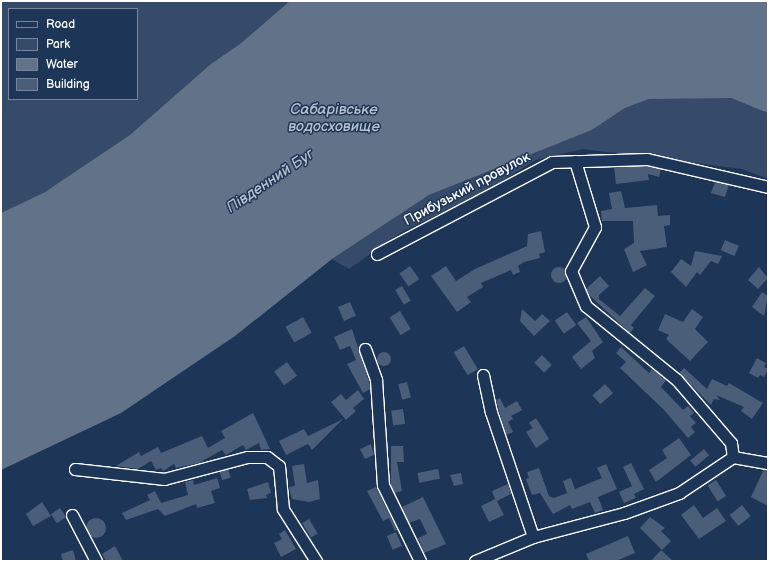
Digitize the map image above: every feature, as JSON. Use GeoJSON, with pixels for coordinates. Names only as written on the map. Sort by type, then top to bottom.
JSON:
{"type":"FeatureCollection","features":[{"type":"Feature","properties":{"kind":"street","name":"Прибузький провулок"},"geometry":{"type":"LineString","coordinates":[[377,254],[522,175],[552,162],[575,160],[646,159],[768,187]]}},
{"type":"Feature","properties":{"kind":"street"},"geometry":{"type":"LineString","coordinates":[[575,160],[595,227],[571,271],[586,306],[677,380],[730,443],[733,457]]}},
{"type":"Feature","properties":{"kind":"street"},"geometry":{"type":"LineString","coordinates":[[365,349],[376,380],[383,485],[420,561]]}},
{"type":"Feature","properties":{"kind":"street"},"geometry":{"type":"LineString","coordinates":[[483,376],[491,412],[533,537]]}},
{"type":"Feature","properties":{"kind":"street"},"geometry":{"type":"LineString","coordinates":[[75,469],[164,479],[246,457],[267,457],[279,466],[284,509],[316,561]]}},
{"type":"Feature","properties":{"kind":"street"},"geometry":{"type":"LineString","coordinates":[[475,561],[533,537],[624,513],[679,492],[733,457],[768,463]]}},
{"type":"Feature","properties":{"kind":"street"},"geometry":{"type":"LineString","coordinates":[[72,515],[96,561]]}},
{"type":"Feature","properties":{"kind":"green space"},"geometry":{"type":"Polygon","coordinates":[[[1,1],[333,1],[274,47],[45,192],[1,213],[1,1]]]}},
{"type":"Feature","properties":{"kind":"green space"},"geometry":{"type":"Polygon","coordinates":[[[686,96],[731,98],[768,113],[768,179],[742,169],[583,149],[536,160],[486,191],[400,233],[349,269],[332,259],[429,195],[592,130],[625,108],[649,99],[686,96]]]}},
{"type":"Feature","properties":{"kind":"water","name":"Сабарівське водосховище"},"geometry":{"type":"Polygon","coordinates":[[[290,1],[768,1],[768,113],[731,98],[649,99],[625,108],[592,130],[429,195],[332,259],[235,336],[121,413],[1,470],[1,213],[45,192],[130,135],[211,64],[240,44],[290,1]]]}},
{"type":"Feature","properties":{"kind":"building"},"geometry":{"type":"Polygon","coordinates":[[[646,166],[661,169],[659,177],[648,174],[649,180],[616,184],[614,167],[646,166]]]}},
{"type":"Feature","properties":{"kind":"building"},"geometry":{"type":"Polygon","coordinates":[[[715,182],[729,185],[725,197],[711,193],[715,182]]]}},
{"type":"Feature","properties":{"kind":"building"},"geometry":{"type":"Polygon","coordinates":[[[621,191],[625,208],[657,205],[658,216],[670,215],[670,225],[664,226],[667,247],[640,251],[647,265],[633,272],[624,249],[634,243],[633,221],[602,221],[601,211],[612,209],[609,193],[621,191]]]}},
{"type":"Feature","properties":{"kind":"building"},"geometry":{"type":"Polygon","coordinates":[[[541,231],[545,252],[539,254],[540,258],[524,262],[518,266],[520,272],[513,275],[511,270],[481,283],[483,287],[467,297],[471,302],[457,312],[431,276],[446,266],[456,281],[475,269],[527,246],[528,234],[541,231]]]}},
{"type":"Feature","properties":{"kind":"building"},"geometry":{"type":"Polygon","coordinates":[[[725,240],[739,246],[735,256],[721,250],[725,240]]]}},
{"type":"Feature","properties":{"kind":"building"},"geometry":{"type":"Polygon","coordinates":[[[695,251],[722,256],[718,264],[711,261],[700,275],[697,272],[686,287],[671,272],[681,259],[691,266],[695,251]]]}},
{"type":"Feature","properties":{"kind":"building"},"geometry":{"type":"Polygon","coordinates":[[[410,266],[419,279],[409,287],[399,273],[410,266]]]}},
{"type":"Feature","properties":{"kind":"building"},"geometry":{"type":"Polygon","coordinates":[[[556,267],[562,267],[567,272],[565,281],[562,283],[556,283],[551,278],[551,272],[556,267]]]}},
{"type":"Feature","properties":{"kind":"building"},"geometry":{"type":"Polygon","coordinates":[[[759,267],[768,278],[758,289],[748,280],[759,267]]]}},
{"type":"Feature","properties":{"kind":"building"},"geometry":{"type":"Polygon","coordinates":[[[600,276],[609,286],[599,295],[599,299],[620,316],[645,288],[655,296],[631,325],[634,328],[630,333],[589,295],[586,289],[600,276]]]}},
{"type":"Feature","properties":{"kind":"building"},"geometry":{"type":"Polygon","coordinates":[[[402,286],[411,301],[404,305],[395,290],[402,286]]]}},
{"type":"Feature","properties":{"kind":"building"},"geometry":{"type":"Polygon","coordinates":[[[762,292],[768,296],[764,316],[752,307],[762,292]]]}},
{"type":"Feature","properties":{"kind":"building"},"geometry":{"type":"Polygon","coordinates":[[[350,302],[356,316],[344,321],[338,307],[350,302]]]}},
{"type":"Feature","properties":{"kind":"building"},"geometry":{"type":"Polygon","coordinates":[[[522,309],[535,321],[542,314],[550,321],[534,336],[520,321],[522,309]]]}},
{"type":"Feature","properties":{"kind":"building"},"geometry":{"type":"Polygon","coordinates":[[[692,309],[703,317],[695,329],[708,342],[690,361],[666,339],[669,335],[658,330],[665,314],[683,322],[692,309]]]}},
{"type":"Feature","properties":{"kind":"building"},"geometry":{"type":"Polygon","coordinates":[[[400,311],[411,329],[401,335],[390,317],[400,311]]]}},
{"type":"Feature","properties":{"kind":"building"},"geometry":{"type":"Polygon","coordinates":[[[567,312],[576,325],[564,334],[555,321],[567,312]]]}},
{"type":"Feature","properties":{"kind":"building"},"geometry":{"type":"Polygon","coordinates":[[[303,317],[312,333],[294,342],[286,327],[303,317]]]}},
{"type":"Feature","properties":{"kind":"building"},"geometry":{"type":"Polygon","coordinates":[[[586,317],[603,342],[592,351],[595,358],[581,369],[572,357],[591,341],[577,323],[586,317]]]}},
{"type":"Feature","properties":{"kind":"building"},"geometry":{"type":"Polygon","coordinates":[[[352,329],[369,381],[370,389],[363,393],[347,364],[356,360],[350,346],[340,350],[334,337],[352,329]]]}},
{"type":"Feature","properties":{"kind":"building"},"geometry":{"type":"Polygon","coordinates":[[[464,346],[478,369],[468,375],[454,352],[464,346]]]}},
{"type":"Feature","properties":{"kind":"building"},"geometry":{"type":"Polygon","coordinates":[[[621,347],[649,373],[652,369],[666,380],[661,387],[683,410],[688,406],[694,413],[690,416],[696,423],[691,427],[695,432],[688,438],[664,410],[620,368],[626,362],[616,353],[621,347]]]}},
{"type":"Feature","properties":{"kind":"building"},"geometry":{"type":"Polygon","coordinates":[[[381,352],[387,352],[391,356],[391,362],[387,366],[381,366],[377,362],[377,356],[381,352]]]}},
{"type":"Feature","properties":{"kind":"building"},"geometry":{"type":"Polygon","coordinates":[[[542,355],[552,365],[544,373],[534,363],[542,355]]]}},
{"type":"Feature","properties":{"kind":"building"},"geometry":{"type":"Polygon","coordinates":[[[757,358],[766,363],[764,367],[768,369],[764,377],[760,375],[758,378],[749,373],[757,358]]]}},
{"type":"Feature","properties":{"kind":"building"},"geometry":{"type":"Polygon","coordinates":[[[287,362],[297,376],[284,385],[274,371],[287,362]]]}},
{"type":"Feature","properties":{"kind":"building"},"geometry":{"type":"Polygon","coordinates":[[[684,368],[707,389],[712,379],[727,386],[729,383],[763,403],[752,419],[741,411],[744,407],[716,395],[720,400],[714,399],[711,405],[679,373],[684,368]]]}},
{"type":"Feature","properties":{"kind":"building"},"geometry":{"type":"Polygon","coordinates":[[[407,382],[411,398],[402,400],[398,384],[407,382]]]}},
{"type":"Feature","properties":{"kind":"building"},"geometry":{"type":"Polygon","coordinates":[[[605,384],[613,393],[600,404],[592,395],[605,384]]]}},
{"type":"Feature","properties":{"kind":"building"},"geometry":{"type":"Polygon","coordinates":[[[358,390],[364,399],[353,408],[356,411],[346,420],[331,402],[341,394],[346,400],[358,390]]]}},
{"type":"Feature","properties":{"kind":"building"},"geometry":{"type":"Polygon","coordinates":[[[500,398],[505,408],[517,401],[522,410],[511,416],[513,419],[508,422],[513,432],[506,435],[496,400],[500,398]]]}},
{"type":"Feature","properties":{"kind":"building"},"geometry":{"type":"Polygon","coordinates":[[[403,409],[405,424],[393,426],[391,411],[403,409]]]}},
{"type":"Feature","properties":{"kind":"building"},"geometry":{"type":"Polygon","coordinates":[[[253,413],[270,449],[261,450],[259,443],[246,450],[243,445],[226,455],[222,450],[199,463],[176,468],[174,464],[163,471],[161,468],[156,470],[151,461],[138,469],[116,466],[139,452],[141,456],[158,447],[161,453],[202,436],[208,448],[225,438],[221,431],[253,413]]]}},
{"type":"Feature","properties":{"kind":"building"},"geometry":{"type":"Polygon","coordinates":[[[536,418],[549,439],[536,448],[526,432],[533,428],[529,423],[536,418]]]}},
{"type":"Feature","properties":{"kind":"building"},"geometry":{"type":"Polygon","coordinates":[[[343,419],[312,450],[308,444],[286,455],[279,441],[304,429],[308,436],[343,419]]]}},
{"type":"Feature","properties":{"kind":"building"},"geometry":{"type":"Polygon","coordinates":[[[679,438],[691,455],[656,482],[649,470],[667,458],[662,450],[679,438]]]}},
{"type":"Feature","properties":{"kind":"building"},"geometry":{"type":"Polygon","coordinates":[[[371,444],[374,455],[365,459],[360,449],[371,444]]]}},
{"type":"Feature","properties":{"kind":"building"},"geometry":{"type":"Polygon","coordinates":[[[391,446],[403,446],[404,462],[397,462],[402,491],[395,493],[391,486],[391,446]]]}},
{"type":"Feature","properties":{"kind":"building"},"geometry":{"type":"Polygon","coordinates":[[[704,449],[709,455],[695,467],[690,461],[704,449]]]}},
{"type":"Feature","properties":{"kind":"building"},"geometry":{"type":"Polygon","coordinates":[[[631,463],[644,489],[634,494],[636,498],[624,503],[619,492],[632,486],[623,467],[631,463]]]}},
{"type":"Feature","properties":{"kind":"building"},"geometry":{"type":"Polygon","coordinates":[[[304,464],[307,483],[318,480],[320,499],[309,502],[292,499],[289,487],[295,486],[292,466],[304,464]]]}},
{"type":"Feature","properties":{"kind":"building"},"geometry":{"type":"Polygon","coordinates":[[[606,464],[617,489],[598,497],[603,510],[595,513],[590,502],[572,509],[570,505],[553,514],[540,493],[532,495],[526,479],[529,478],[527,472],[539,468],[549,496],[554,498],[567,493],[563,481],[571,478],[575,489],[602,478],[597,468],[606,464]]]}},
{"type":"Feature","properties":{"kind":"building"},"geometry":{"type":"Polygon","coordinates":[[[228,469],[231,478],[222,480],[219,472],[228,469]]]}},
{"type":"Feature","properties":{"kind":"building"},"geometry":{"type":"Polygon","coordinates":[[[438,469],[440,479],[419,483],[417,473],[438,469]]]}},
{"type":"Feature","properties":{"kind":"building"},"geometry":{"type":"Polygon","coordinates":[[[764,469],[768,470],[768,506],[751,497],[764,469]]]}},
{"type":"Feature","properties":{"kind":"building"},"geometry":{"type":"Polygon","coordinates":[[[461,473],[463,484],[454,486],[450,475],[461,473]]]}},
{"type":"Feature","properties":{"kind":"building"},"geometry":{"type":"Polygon","coordinates":[[[217,478],[220,488],[211,491],[215,503],[197,508],[196,504],[165,516],[158,509],[126,520],[122,513],[150,500],[147,495],[155,491],[161,503],[188,495],[185,482],[193,480],[194,485],[217,478]]]}},
{"type":"Feature","properties":{"kind":"building"},"geometry":{"type":"Polygon","coordinates":[[[716,480],[726,496],[718,501],[708,485],[716,480]]]}},
{"type":"Feature","properties":{"kind":"building"},"geometry":{"type":"Polygon","coordinates":[[[268,482],[271,493],[266,495],[267,498],[250,500],[247,489],[268,482]]]}},
{"type":"Feature","properties":{"kind":"building"},"geometry":{"type":"Polygon","coordinates":[[[508,484],[511,494],[497,501],[504,515],[489,522],[481,506],[495,499],[492,491],[508,484]]]}},
{"type":"Feature","properties":{"kind":"building"},"geometry":{"type":"Polygon","coordinates":[[[376,487],[397,530],[395,531],[389,518],[383,521],[367,491],[376,487]]]}},
{"type":"Feature","properties":{"kind":"building"},"geometry":{"type":"Polygon","coordinates":[[[423,497],[446,544],[424,553],[418,538],[427,534],[420,519],[409,523],[402,507],[423,497]]]}},
{"type":"Feature","properties":{"kind":"building"},"geometry":{"type":"Polygon","coordinates":[[[42,502],[51,516],[33,526],[26,514],[42,502]]]}},
{"type":"Feature","properties":{"kind":"building"},"geometry":{"type":"Polygon","coordinates":[[[694,505],[703,518],[717,508],[726,521],[699,539],[681,515],[694,505]]]}},
{"type":"Feature","properties":{"kind":"building"},"geometry":{"type":"Polygon","coordinates":[[[742,505],[751,516],[738,526],[730,515],[742,505]]]}},
{"type":"Feature","properties":{"kind":"building"},"geometry":{"type":"Polygon","coordinates":[[[60,508],[66,517],[57,523],[51,514],[60,508]]]}},
{"type":"Feature","properties":{"kind":"building"},"geometry":{"type":"Polygon","coordinates":[[[650,517],[665,528],[661,531],[671,541],[662,550],[640,528],[650,517]]]}},
{"type":"Feature","properties":{"kind":"building"},"geometry":{"type":"Polygon","coordinates":[[[96,518],[103,521],[106,528],[103,535],[96,538],[89,535],[86,528],[89,521],[96,518]]]}},
{"type":"Feature","properties":{"kind":"building"},"geometry":{"type":"Polygon","coordinates":[[[309,519],[318,534],[311,538],[302,523],[309,519]]]}},
{"type":"Feature","properties":{"kind":"building"},"geometry":{"type":"Polygon","coordinates":[[[285,530],[296,549],[281,557],[274,543],[282,539],[279,534],[285,530]]]}},
{"type":"Feature","properties":{"kind":"building"},"geometry":{"type":"Polygon","coordinates":[[[396,532],[402,546],[393,550],[387,536],[396,532]]]}},
{"type":"Feature","properties":{"kind":"building"},"geometry":{"type":"Polygon","coordinates":[[[628,536],[635,553],[616,561],[589,561],[586,554],[628,536]]]}},
{"type":"Feature","properties":{"kind":"building"},"geometry":{"type":"Polygon","coordinates":[[[115,546],[123,561],[106,561],[102,554],[115,546]]]}},
{"type":"Feature","properties":{"kind":"building"},"geometry":{"type":"Polygon","coordinates":[[[73,550],[76,561],[63,561],[61,554],[73,550]]]}},
{"type":"Feature","properties":{"kind":"building"},"geometry":{"type":"Polygon","coordinates":[[[661,550],[673,561],[651,561],[661,550]]]}},
{"type":"Feature","properties":{"kind":"water label","name":"Південний Буг"},"geometry":{"type":"Point","coordinates":[270,181]}}]}
